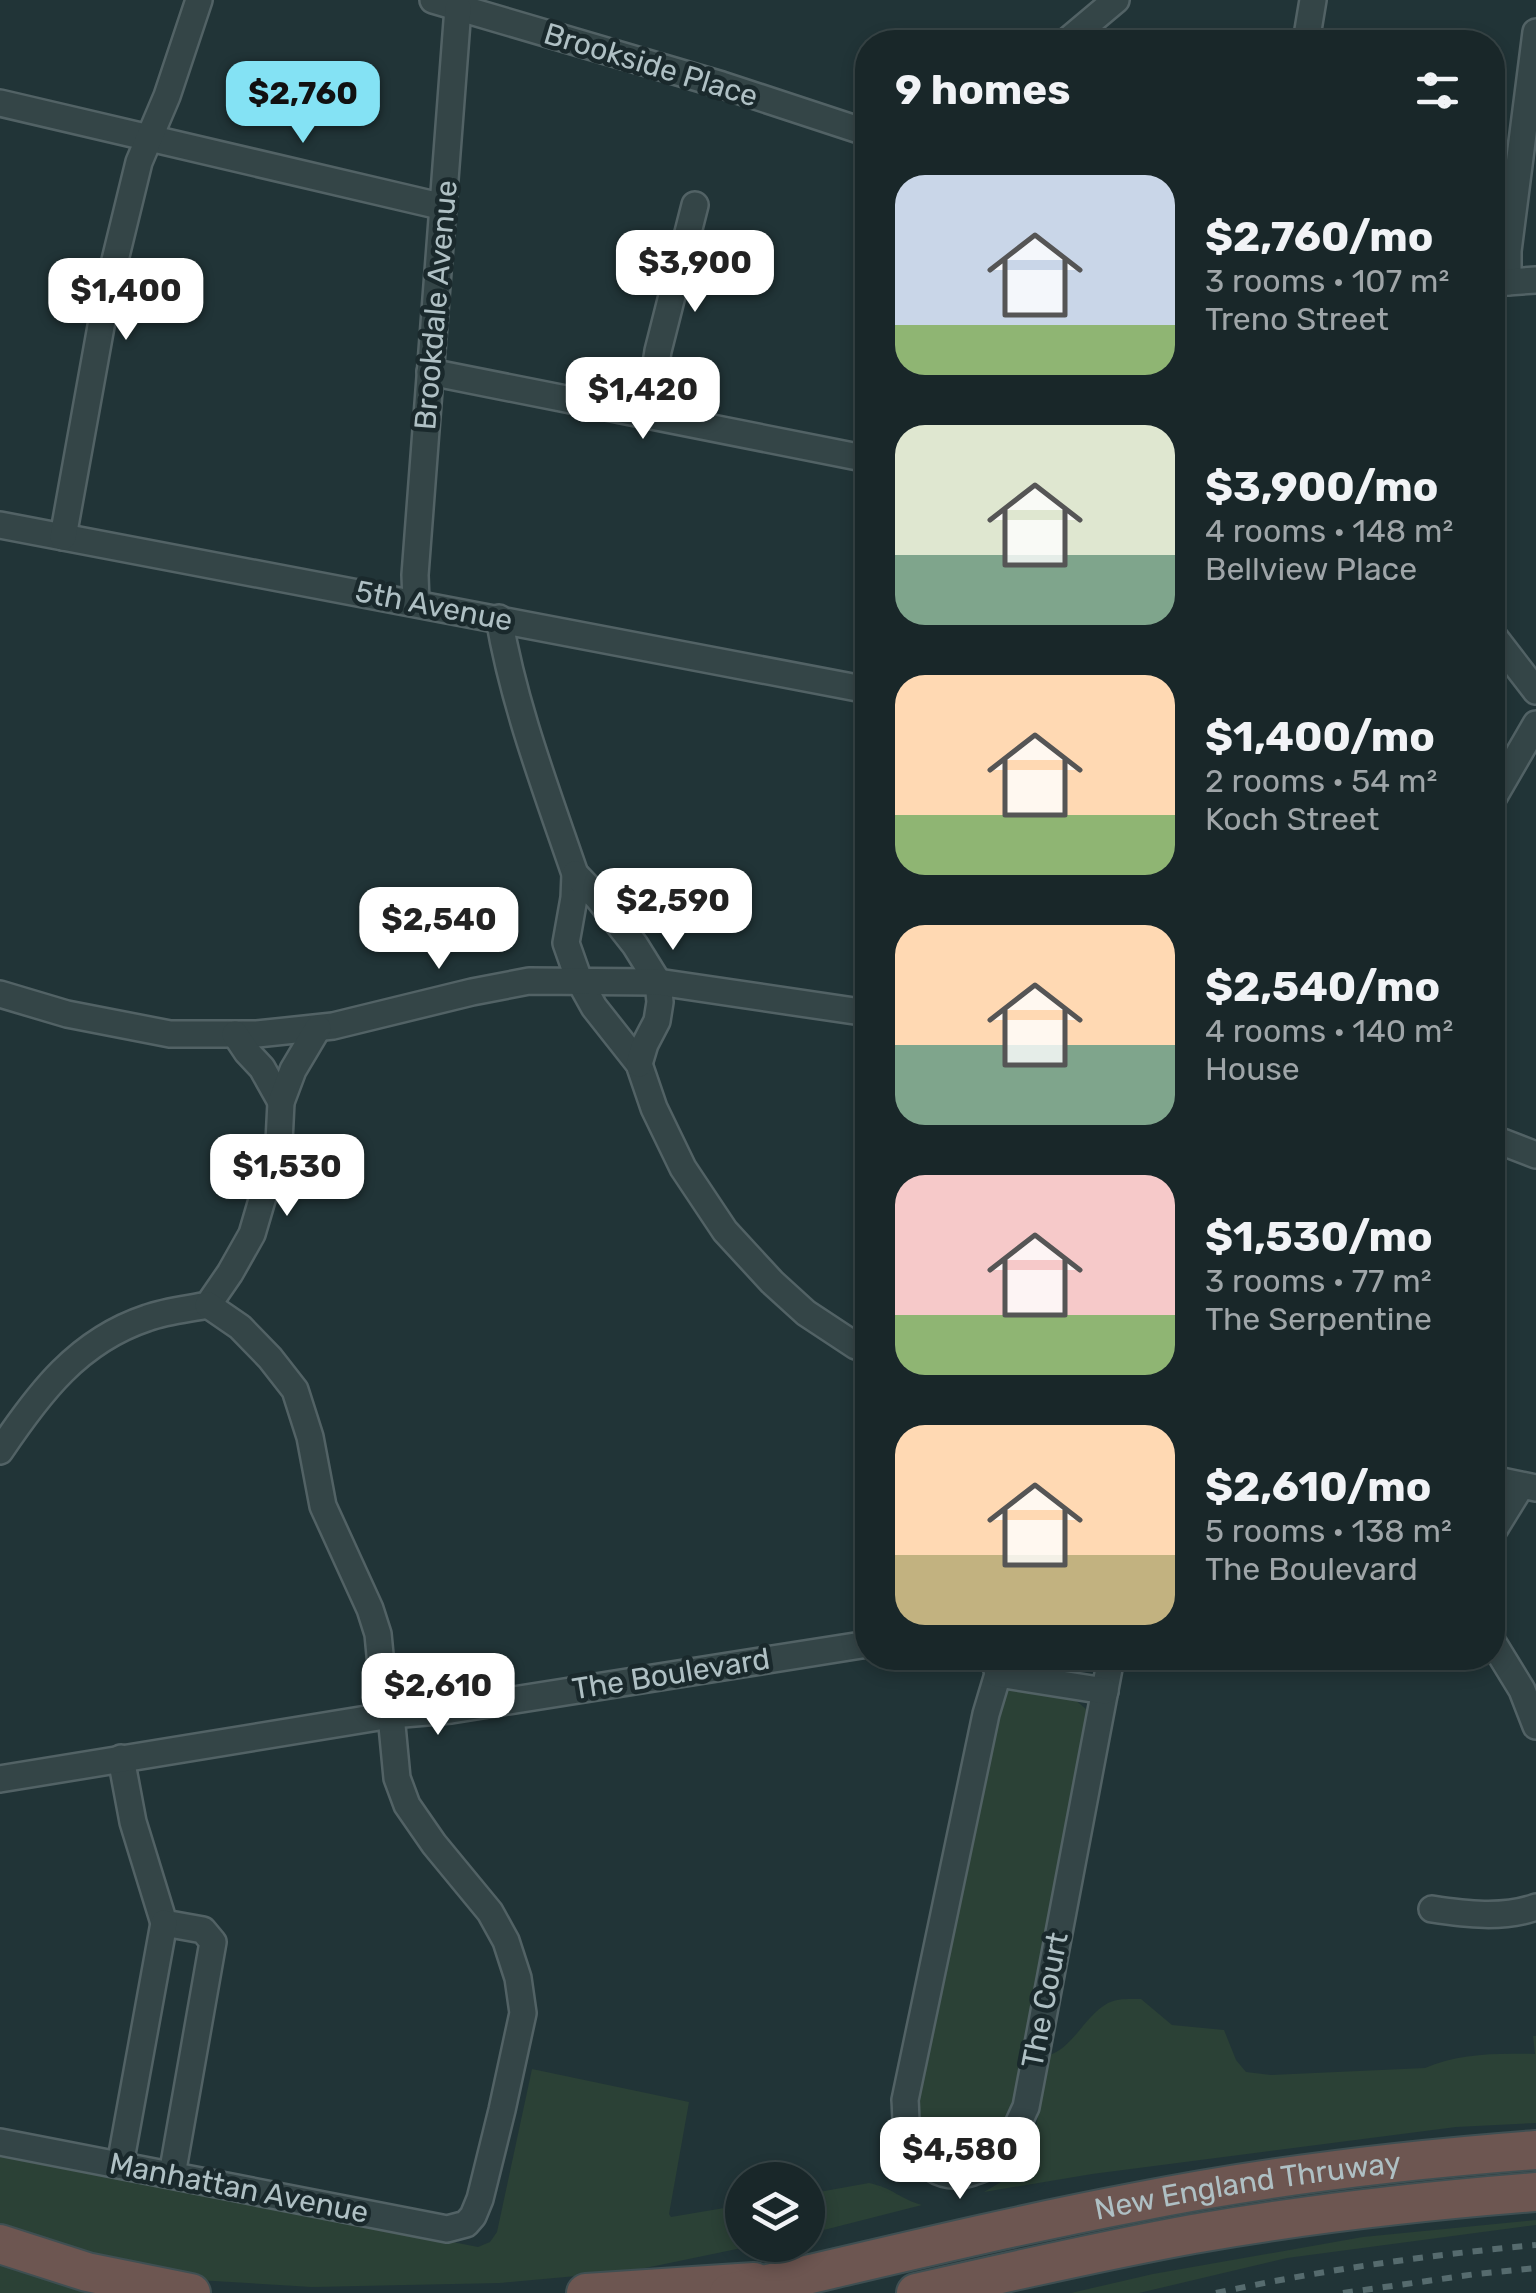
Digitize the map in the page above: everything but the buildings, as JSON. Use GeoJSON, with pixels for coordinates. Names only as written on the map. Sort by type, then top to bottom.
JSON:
{"type":"FeatureCollection","features":[{"type":"Feature","properties":{"kind":"highway","name":"New England Thruway"},"geometry":{"type":"LineString","coordinates":[[728,2293],[1012,2228],[1209,2189],[1406,2162],[1536,2150]]}},
{"type":"Feature","properties":{"kind":"highway","name":"New England Thruway"},"geometry":{"type":"LineString","coordinates":[[916,2293],[1232,2228],[1410,2203],[1536,2192]]}},
{"type":"Feature","properties":{"kind":"highway"},"geometry":{"type":"LineString","coordinates":[[0,2244],[87,2272],[191,2293]]}},
{"type":"Feature","properties":{"kind":"highway"},"geometry":{"type":"LineString","coordinates":[[586,2293],[786,2280]]}},
{"type":"Feature","properties":{"kind":"street"},"geometry":{"type":"LineString","coordinates":[[63,537],[107,293],[140,162],[199,0]]}},
{"type":"Feature","properties":{"kind":"street","name":"Brookside Place"},"geometry":{"type":"LineString","coordinates":[[433,0],[855,129]]}},
{"type":"Feature","properties":{"kind":"street"},"geometry":{"type":"LineString","coordinates":[[1080,30],[1116,0]]}},
{"type":"Feature","properties":{"kind":"street"},"geometry":{"type":"LineString","coordinates":[[1308,30],[1313,0]]}},
{"type":"Feature","properties":{"kind":"street","name":"Brookdale Avenue"},"geometry":{"type":"LineString","coordinates":[[416,602],[458,8]]}},
{"type":"Feature","properties":{"kind":"street"},"geometry":{"type":"LineString","coordinates":[[1505,263],[1536,32]]}},
{"type":"Feature","properties":{"kind":"street"},"geometry":{"type":"LineString","coordinates":[[0,102],[444,207]]}},
{"type":"Feature","properties":{"kind":"street"},"geometry":{"type":"LineString","coordinates":[[648,414],[658,351],[694,205]]}},
{"type":"Feature","properties":{"kind":"street"},"geometry":{"type":"LineString","coordinates":[[1505,283],[1536,280]]}},
{"type":"Feature","properties":{"kind":"street"},"geometry":{"type":"LineString","coordinates":[[430,372],[855,457]]}},
{"type":"Feature","properties":{"kind":"street","name":"5th Avenue"},"geometry":{"type":"LineString","coordinates":[[0,525],[855,687]]}},
{"type":"Feature","properties":{"kind":"street"},"geometry":{"type":"LineString","coordinates":[[499,618],[524,729],[575,874],[635,945],[658,982],[657,1020],[639,1064]]}},
{"type":"Feature","properties":{"kind":"street"},"geometry":{"type":"LineString","coordinates":[[1505,651],[1536,692]]}},
{"type":"Feature","properties":{"kind":"street"},"geometry":{"type":"LineString","coordinates":[[1505,778],[1536,724]]}},
{"type":"Feature","properties":{"kind":"street"},"geometry":{"type":"LineString","coordinates":[[575,874],[566,943],[579,980],[594,1007],[639,1064],[654,1108],[683,1168],[725,1230],[772,1282],[806,1313],[855,1345]]}},
{"type":"Feature","properties":{"kind":"street"},"geometry":{"type":"LineString","coordinates":[[0,994],[68,1014],[170,1034],[257,1034],[318,1028],[510,985],[579,980],[658,982],[855,1010]]}},
{"type":"Feature","properties":{"kind":"street"},"geometry":{"type":"LineString","coordinates":[[0,1451],[47,1385],[88,1348],[148,1318],[208,1306],[252,1234],[279,1142],[281,1102],[293,1070],[318,1028]]}},
{"type":"Feature","properties":{"kind":"street"},"geometry":{"type":"LineString","coordinates":[[235,1034],[262,1068],[281,1102]]}},
{"type":"Feature","properties":{"kind":"street"},"geometry":{"type":"LineString","coordinates":[[1505,1143],[1536,1155]]}},
{"type":"Feature","properties":{"kind":"street"},"geometry":{"type":"LineString","coordinates":[[208,1306],[240,1327],[295,1390],[310,1438],[323,1506],[378,1634],[383,1686],[391,1716]]}},
{"type":"Feature","properties":{"kind":"street"},"geometry":{"type":"LineString","coordinates":[[1505,1516],[1528,1487]]}},
{"type":"Feature","properties":{"kind":"street","name":"The Boulevard"},"geometry":{"type":"LineString","coordinates":[[0,1779],[855,1646]]}},
{"type":"Feature","properties":{"kind":"street"},"geometry":{"type":"LineString","coordinates":[[1505,1663],[1522,1690],[1536,1726]]}},
{"type":"Feature","properties":{"kind":"street","name":"The Court"},"geometry":{"type":"LineString","coordinates":[[995,1670],[905,2100],[908,2132],[916,2151],[923,2162],[940,2174],[966,2174],[998,2160],[1026,2107],[1109,1670]]}},
{"type":"Feature","properties":{"kind":"street"},"geometry":{"type":"LineString","coordinates":[[1013,1670],[1105,1691]]}},
{"type":"Feature","properties":{"kind":"street","name":"Manhattan Avenue"},"geometry":{"type":"LineString","coordinates":[[0,2142],[447,2229],[466,2224],[480,2199],[523,2014],[518,1978],[506,1942],[490,1912],[407,1805],[397,1778],[391,1716]]}},
{"type":"Feature","properties":{"kind":"street"},"geometry":{"type":"LineString","coordinates":[[120,2165],[164,1923],[133,1822],[121,1758]]}},
{"type":"Feature","properties":{"kind":"street"},"geometry":{"type":"LineString","coordinates":[[1432,1909],[1472,1915],[1536,1907]]}},
{"type":"Feature","properties":{"kind":"street"},"geometry":{"type":"LineString","coordinates":[[164,1923],[203,1930],[213,1942],[172,2174]]}},
{"type":"Feature","properties":{"kind":"green space"},"geometry":{"type":"Polygon","coordinates":[[[1012,1686],[1074,1699],[1086,1709],[1090,1724],[1009,2123],[988,2148],[958,2153],[939,2146],[925,2131],[920,2118],[920,2089],[1003,1692],[1012,1686]]]}},
{"type":"Feature","properties":{"kind":"green space"},"geometry":{"type":"Polygon","coordinates":[[[1141,1999],[1172,2025],[1224,2030],[1236,2060],[1246,2072],[1271,2075],[1425,2068],[1465,2057],[1535,2054],[1536,2036],[1536,2123],[1456,2127],[1092,2174],[984,2192],[1011,2176],[1033,2149],[1047,2056],[1065,2046],[1108,2003],[1141,1999]]]}},
{"type":"Feature","properties":{"kind":"green space"},"geometry":{"type":"Polygon","coordinates":[[[532,2069],[689,2102],[669,2214],[671,2217],[725,2208],[725,2251],[631,2271],[500,2283],[312,2287],[197,2280],[92,2261],[0,2225],[0,2153],[478,2247],[490,2242],[497,2232],[532,2069]]]}},
{"type":"Feature","properties":{"kind":"green space"},"geometry":{"type":"Polygon","coordinates":[[[869,2183],[922,2205],[825,2230],[825,2191],[869,2183]]]}},
{"type":"Feature","properties":{"kind":"green space"},"geometry":{"type":"Polygon","coordinates":[[[1536,2220],[1536,2225],[1287,2258],[1139,2293],[1071,2293],[1153,2274],[1363,2237],[1536,2220]]]}},
{"type":"Feature","properties":{"kind":"green space"},"geometry":{"type":"Polygon","coordinates":[[[0,2255],[117,2293],[0,2293],[0,2255]]]}},
{"type":"Feature","properties":{"kind":"railway"},"geometry":{"type":"LineString","coordinates":[[1216,2293],[1375,2264],[1536,2245]]}},
{"type":"Feature","properties":{"kind":"railway"},"geometry":{"type":"LineString","coordinates":[[1343,2293],[1536,2268]]}}]}
